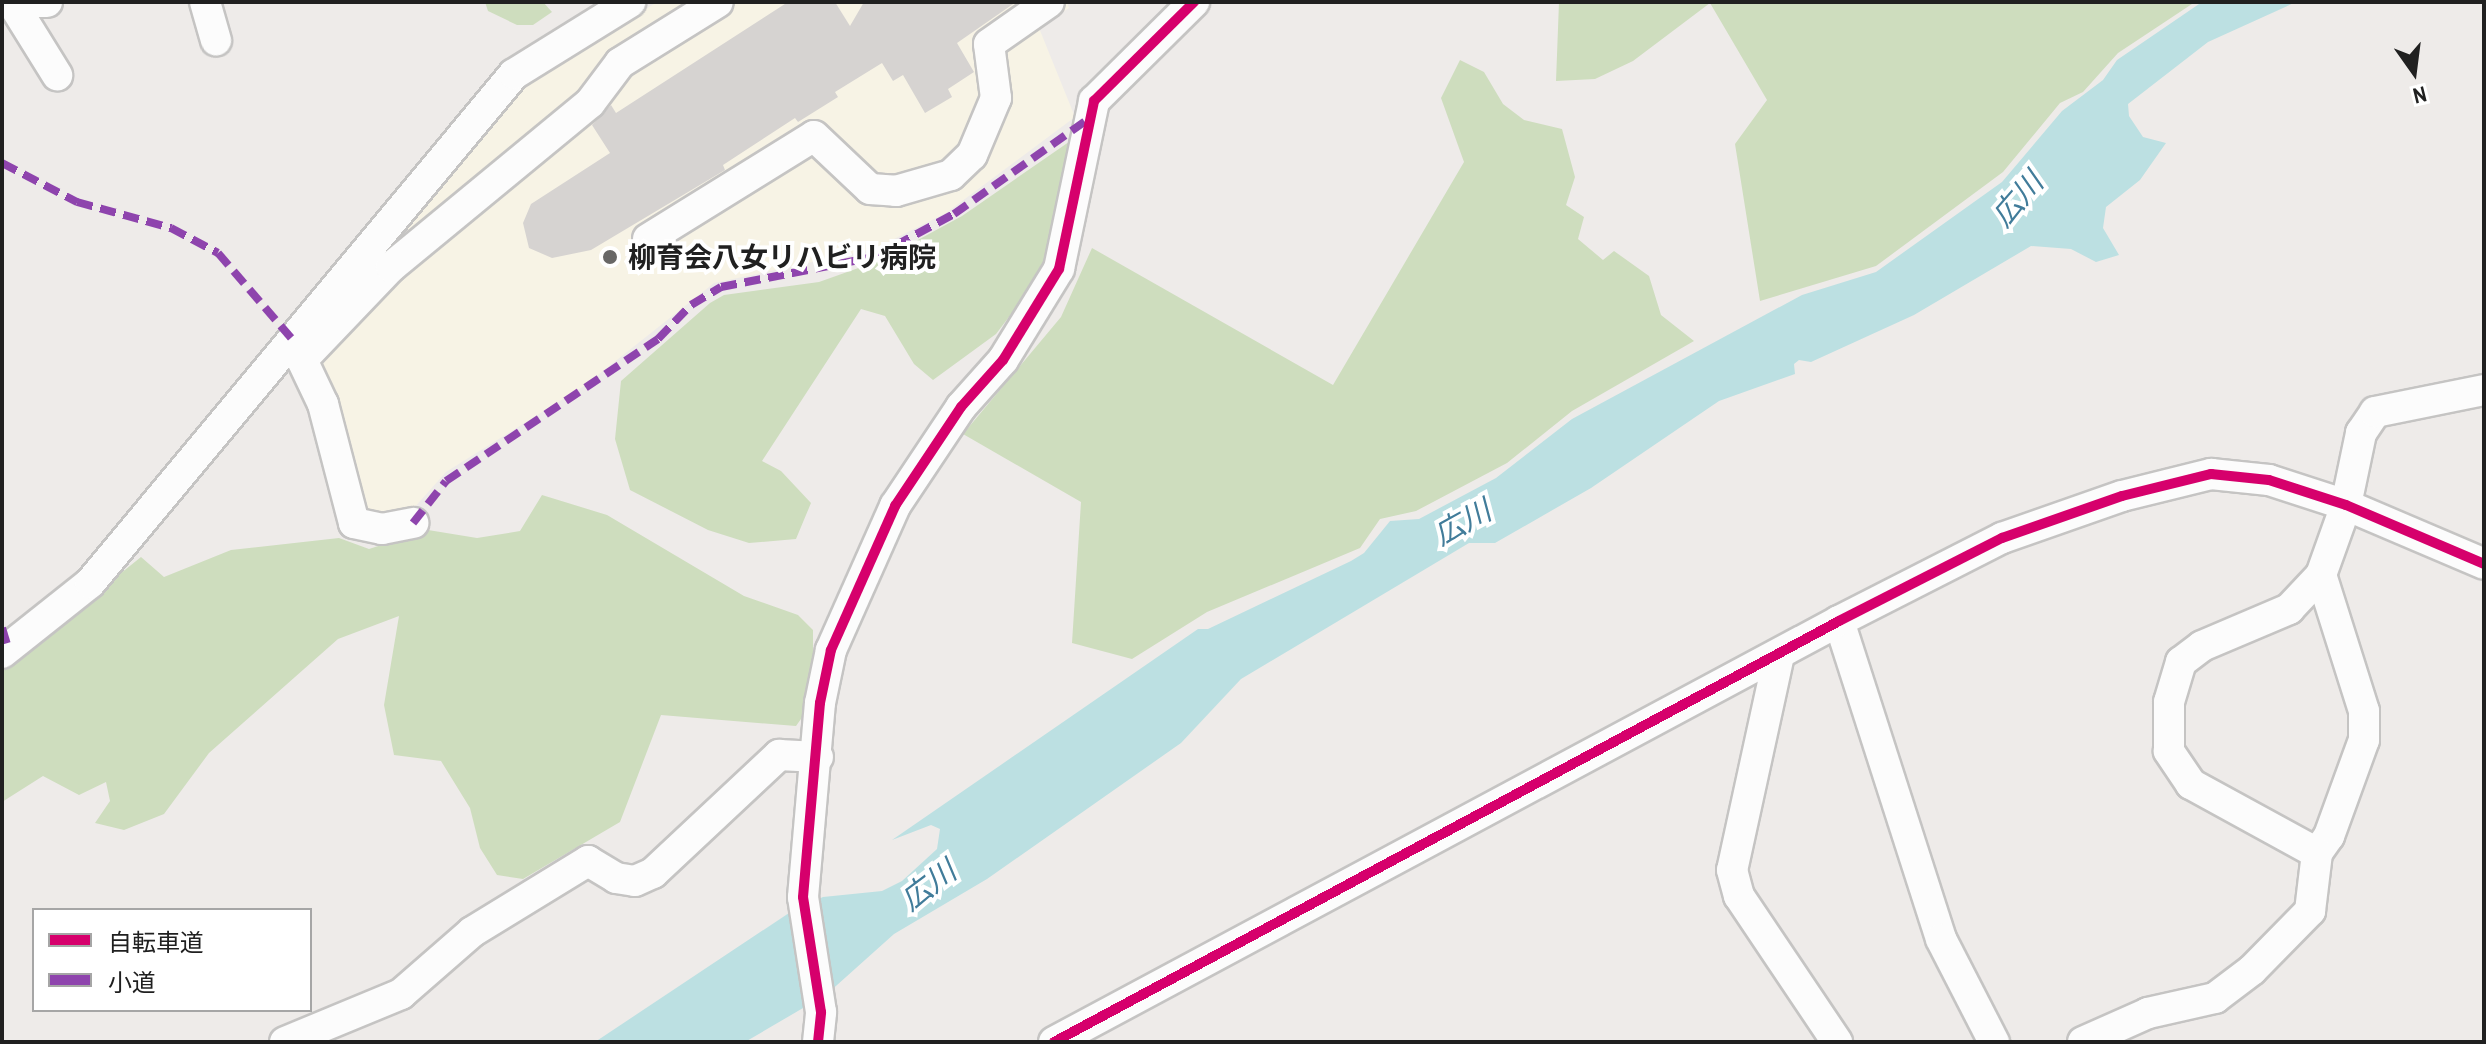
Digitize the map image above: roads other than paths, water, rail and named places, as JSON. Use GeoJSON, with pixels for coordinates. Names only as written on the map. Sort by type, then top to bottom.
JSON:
{"type":"FeatureCollection","features":[{"type":"Feature","properties":{"kind":"street"},"geometry":{"type":"LineString","coordinates":[[12,3],[47,2]]}},
{"type":"Feature","properties":{"kind":"street"},"geometry":{"type":"LineString","coordinates":[[205,2],[216,40]]}},
{"type":"Feature","properties":{"kind":"street"},"geometry":{"type":"LineString","coordinates":[[2,653],[90,583],[297,350],[514,74],[630,2]]}},
{"type":"Feature","properties":{"kind":"street"},"geometry":{"type":"LineString","coordinates":[[297,350],[391,267],[590,103],[620,63],[718,2]]}},
{"type":"Feature","properties":{"kind":"street"},"geometry":{"type":"LineString","coordinates":[[648,239],[814,136],[870,189],[896,191],[951,175],[972,155],[996,98],[989,44],[1049,2]]}},
{"type":"Feature","properties":{"kind":"street"},"geometry":{"type":"LineString","coordinates":[[820,1027],[803,897],[818,757],[820,703],[831,650],[895,506],[961,407],[1003,360],[1059,269],[1094,101],[1194,2]]}},
{"type":"Feature","properties":{"kind":"street"},"geometry":{"type":"LineString","coordinates":[[12,3],[57,75]]}},
{"type":"Feature","properties":{"kind":"street"},"geometry":{"type":"LineString","coordinates":[[297,350],[323,404],[354,523],[382,529],[413,523]]}},
{"type":"Feature","properties":{"kind":"street"},"geometry":{"type":"LineString","coordinates":[[2317,853],[2265,829],[2191,784],[2169,751],[2169,702],[2181,662],[2202,646],[2289,609],[2321,575],[2346,505],[2361,433],[2375,412],[2484,390]]}},
{"type":"Feature","properties":{"kind":"street"},"geometry":{"type":"LineString","coordinates":[[1054,1042],[1839,621],[2002,538],[2122,496],[2211,474],[2269,480],[2346,505],[2484,564]]}},
{"type":"Feature","properties":{"kind":"street"},"geometry":{"type":"LineString","coordinates":[[2083,1042],[2148,1013],[2215,998],[2252,970],[2310,911],[2317,853],[2329,836],[2364,740],[2364,711],[2321,575]]}},
{"type":"Feature","properties":{"kind":"street"},"geometry":{"type":"LineString","coordinates":[[1839,621],[1941,939],[1994,1042]]}},
{"type":"Feature","properties":{"kind":"street"},"geometry":{"type":"LineString","coordinates":[[1779,655],[1732,870],[1739,896],[1837,1042]]}},
{"type":"Feature","properties":{"kind":"street"},"geometry":{"type":"LineString","coordinates":[[285,1042],[401,994],[472,932],[588,861],[616,878],[635,881],[653,873],[779,755],[818,757]]}},
{"type":"Feature","properties":{"kind":"water","name":"広川"},"geometry":{"type":"Polygon","coordinates":[[[2202,2],[2296,2],[2208,42],[2128,104],[2129,116],[2143,137],[2166,143],[2140,180],[2106,207],[2103,228],[2119,255],[2096,262],[2071,249],[2031,246],[1914,315],[1811,362],[1799,360],[1794,364],[1795,374],[1719,401],[1591,488],[1495,543],[1469,543],[1241,679],[1181,743],[987,879],[894,934],[827,994],[745,1042],[595,1042],[792,911],[823,897],[882,891],[902,881],[937,849],[940,829],[931,825],[892,840],[1198,629],[1208,629],[1351,561],[1364,553],[1390,521],[1419,519],[1496,478],[1572,419],[1802,295],[1876,272],[2002,182],[2062,111],[2103,80],[2117,60],[2202,2]]]}},
{"type":"Feature","properties":{"kind":"place","name":"柳育会八女リハビリ病院"},"geometry":{"type":"Point","coordinates":[610,257]}}]}
